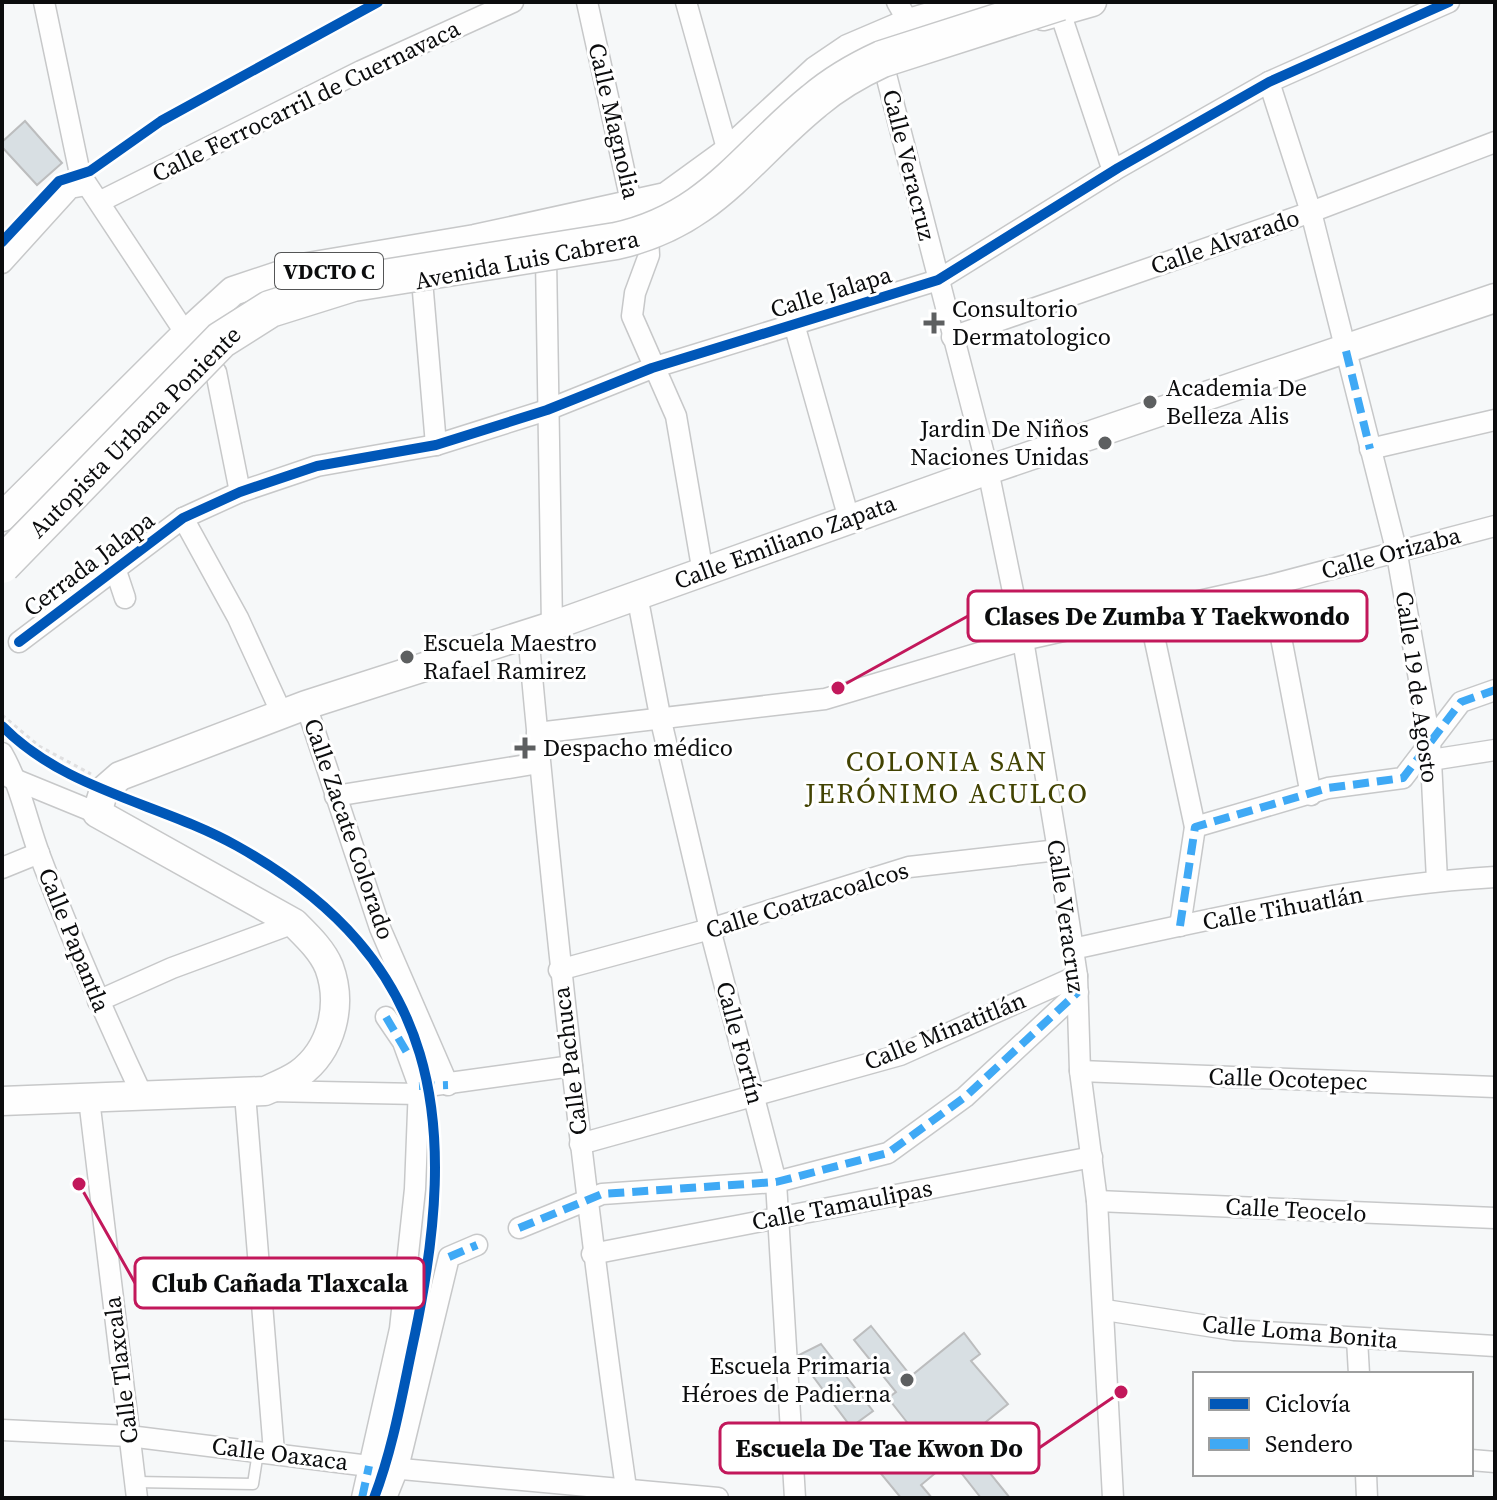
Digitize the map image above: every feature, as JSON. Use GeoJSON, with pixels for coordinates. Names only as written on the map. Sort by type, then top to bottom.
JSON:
{"type":"FeatureCollection","features":[{"type":"Feature","properties":{"kind":"highway","name":"Autopista Urbana Poniente"},"geometry":{"type":"LineString","coordinates":[[2,539],[179,359],[229,313],[257,296],[293,279],[324,272],[538,241],[654,213],[710,175],[802,88],[846,54],[920,21],[982,2]]}},
{"type":"Feature","properties":{"kind":"highway","name":"Autopista Urbana Poniente"},"geometry":{"type":"LineString","coordinates":[[2,565],[221,340],[270,309],[353,283],[616,241],[654,230],[737,177],[813,101],[855,72],[882,59],[1060,7]]}},
{"type":"Feature","properties":{"kind":"main road","name":"Avenida Luis Cabrera"},"geometry":{"type":"LineString","coordinates":[[2,517],[233,291],[302,268],[475,239],[666,197],[728,152],[785,98],[848,49],[903,12],[982,2]]}},
{"type":"Feature","properties":{"kind":"main road","name":"Avenida Luis Cabrera"},"geometry":{"type":"LineString","coordinates":[[2,574],[214,358],[246,332],[304,305],[364,289],[648,237],[673,227],[729,190],[806,118],[854,79],[883,63],[1060,7],[1092,2]]}},
{"type":"Feature","properties":{"kind":"main road"},"geometry":{"type":"LineString","coordinates":[[785,98],[792,115],[806,118]]}},
{"type":"Feature","properties":{"kind":"main road"},"geometry":{"type":"LineString","coordinates":[[648,237],[676,197],[751,141],[764,119]]}},
{"type":"Feature","properties":{"kind":"main road"},"geometry":{"type":"LineString","coordinates":[[362,258],[373,268],[364,289]]}},
{"type":"Feature","properties":{"kind":"main road","name":"Calle Emiliano Zapata"},"geometry":{"type":"LineString","coordinates":[[105,795],[120,776],[294,709],[540,629],[988,470],[1495,298]]}},
{"type":"Feature","properties":{"kind":"main road"},"geometry":{"type":"LineString","coordinates":[[2,1101],[255,1092],[299,1074],[322,1051],[334,1018],[328,966],[315,944],[294,923],[105,795]]}},
{"type":"Feature","properties":{"kind":"street"},"geometry":{"type":"LineString","coordinates":[[44,2],[80,174],[101,201],[186,334]]}},
{"type":"Feature","properties":{"kind":"street","name":"Calle Ferrocarril de Cuernavaca"},"geometry":{"type":"LineString","coordinates":[[101,201],[361,71],[513,2]]}},
{"type":"Feature","properties":{"kind":"street","name":"Calle Magnolia"},"geometry":{"type":"LineString","coordinates":[[587,2],[632,206],[648,237]]}},
{"type":"Feature","properties":{"kind":"street"},"geometry":{"type":"LineString","coordinates":[[686,2],[728,152]]}},
{"type":"Feature","properties":{"kind":"street","name":"Calle Jalapa"},"geometry":{"type":"LineString","coordinates":[[183,518],[240,492],[317,466],[436,445],[547,410],[652,368],[938,280],[1113,171],[1269,82],[1449,2]]}},
{"type":"Feature","properties":{"kind":"street"},"geometry":{"type":"LineString","coordinates":[[1060,7],[1113,171]]}},
{"type":"Feature","properties":{"kind":"street","name":"Calle Veracruz"},"geometry":{"type":"LineString","coordinates":[[883,63],[988,470],[1023,640],[1058,850],[1077,984],[1080,1071],[1097,1201],[1113,1498]]}},
{"type":"Feature","properties":{"kind":"street"},"geometry":{"type":"LineString","coordinates":[[1269,82],[1311,212],[1346,351]]}},
{"type":"Feature","properties":{"kind":"street","name":"Calle Alvarado"},"geometry":{"type":"LineString","coordinates":[[952,337],[1311,212],[1495,142]]}},
{"type":"Feature","properties":{"kind":"street"},"geometry":{"type":"LineString","coordinates":[[2,263],[70,188],[86,185]]}},
{"type":"Feature","properties":{"kind":"street"},"geometry":{"type":"LineString","coordinates":[[648,237],[649,255],[635,293],[632,316],[652,368],[676,416],[703,573]]}},
{"type":"Feature","properties":{"kind":"street","name":"Calle Pachuca"},"geometry":{"type":"LineString","coordinates":[[546,258],[547,410],[537,733],[559,970],[592,1254],[626,1488]]}},
{"type":"Feature","properties":{"kind":"street"},"geometry":{"type":"LineString","coordinates":[[422,280],[436,445]]}},
{"type":"Feature","properties":{"kind":"street"},"geometry":{"type":"LineString","coordinates":[[794,324],[849,519]]}},
{"type":"Feature","properties":{"kind":"street","name":"Calle 19 de Agosto"},"geometry":{"type":"LineString","coordinates":[[1346,351],[1396,549],[1430,750],[1437,880]]}},
{"type":"Feature","properties":{"kind":"street"},"geometry":{"type":"LineString","coordinates":[[216,372],[240,492]]}},
{"type":"Feature","properties":{"kind":"street"},"geometry":{"type":"LineString","coordinates":[[1370,449],[1495,420]]}},
{"type":"Feature","properties":{"kind":"street","name":"Cerrada Jalapa"},"geometry":{"type":"LineString","coordinates":[[19,642],[183,518]]}},
{"type":"Feature","properties":{"kind":"street","name":"Calle Zacate Colorado"},"geometry":{"type":"LineString","coordinates":[[183,518],[238,618],[294,709],[335,796],[380,928],[448,1085]]}},
{"type":"Feature","properties":{"kind":"street","name":"Calle Orizaba"},"geometry":{"type":"LineString","coordinates":[[537,733],[661,721],[825,699],[1023,640],[1271,585],[1396,549],[1495,526]]}},
{"type":"Feature","properties":{"kind":"street"},"geometry":{"type":"LineString","coordinates":[[115,568],[125,598]]}},
{"type":"Feature","properties":{"kind":"street"},"geometry":{"type":"LineString","coordinates":[[1271,585],[1311,795]]}},
{"type":"Feature","properties":{"kind":"street","name":"Calle Fortín"},"geometry":{"type":"LineString","coordinates":[[637,595],[661,721],[710,929],[776,1182],[781,1216],[795,1498]]}},
{"type":"Feature","properties":{"kind":"street"},"geometry":{"type":"LineString","coordinates":[[1149,613],[1195,827],[1180,926]]}},
{"type":"Feature","properties":{"kind":"street"},"geometry":{"type":"LineString","coordinates":[[1195,827],[1328,788],[1403,778],[1430,750],[1461,702],[1495,690]]}},
{"type":"Feature","properties":{"kind":"street"},"geometry":{"type":"LineString","coordinates":[[1430,750],[1495,750]]}},
{"type":"Feature","properties":{"kind":"street"},"geometry":{"type":"LineString","coordinates":[[2,753],[8,776],[105,795]]}},
{"type":"Feature","properties":{"kind":"street"},"geometry":{"type":"LineString","coordinates":[[335,796],[539,763]]}},
{"type":"Feature","properties":{"kind":"street","name":"Calle Papantla"},"geometry":{"type":"LineString","coordinates":[[8,776],[98,1001],[143,1097]]}},
{"type":"Feature","properties":{"kind":"street","name":"Calle Coatzacoalcos"},"geometry":{"type":"LineString","coordinates":[[559,970],[710,929],[909,867],[1058,850]]}},
{"type":"Feature","properties":{"kind":"street"},"geometry":{"type":"LineString","coordinates":[[2,868],[39,853]]}},
{"type":"Feature","properties":{"kind":"street","name":"Calle Tihuatlán"},"geometry":{"type":"LineString","coordinates":[[1073,949],[1180,926],[1437,880],[1495,877]]}},
{"type":"Feature","properties":{"kind":"street"},"geometry":{"type":"LineString","coordinates":[[98,1001],[172,968],[294,923]]}},
{"type":"Feature","properties":{"kind":"street"},"geometry":{"type":"LineString","coordinates":[[519,1228],[602,1194],[776,1182],[888,1153],[965,1097],[1077,984]]}},
{"type":"Feature","properties":{"kind":"street","name":"Calle Minatitlán"},"geometry":{"type":"LineString","coordinates":[[580,1144],[900,1055],[1077,984]]}},
{"type":"Feature","properties":{"kind":"street"},"geometry":{"type":"LineString","coordinates":[[362,1498],[400,1329],[410,1261],[419,1090],[403,1042],[386,1017]]}},
{"type":"Feature","properties":{"kind":"street"},"geometry":{"type":"LineString","coordinates":[[266,1452],[255,1092],[419,1090],[572,1066]]}},
{"type":"Feature","properties":{"kind":"street","name":"Calle Ocotepec"},"geometry":{"type":"LineString","coordinates":[[1080,1071],[1495,1087]]}},
{"type":"Feature","properties":{"kind":"street","name":"Calle Tlaxcala"},"geometry":{"type":"LineString","coordinates":[[89,1099],[136,1490]]}},
{"type":"Feature","properties":{"kind":"street","name":"Calle Tamaulipas"},"geometry":{"type":"LineString","coordinates":[[592,1254],[1092,1157]]}},
{"type":"Feature","properties":{"kind":"street","name":"Calle Teocelo"},"geometry":{"type":"LineString","coordinates":[[1097,1201],[1495,1218]]}},
{"type":"Feature","properties":{"kind":"street"},"geometry":{"type":"LineString","coordinates":[[386,1498],[398,1468],[449,1257],[477,1245]]}},
{"type":"Feature","properties":{"kind":"street","name":"Calle Loma Bonita"},"geometry":{"type":"LineString","coordinates":[[1105,1310],[1234,1330],[1495,1346]]}},
{"type":"Feature","properties":{"kind":"street"},"geometry":{"type":"LineString","coordinates":[[1357,1339],[1359,1372]]}},
{"type":"Feature","properties":{"kind":"street","name":"Calle Oaxaca"},"geometry":{"type":"LineString","coordinates":[[2,1430],[129,1436],[369,1466],[718,1498]]}},
{"type":"Feature","properties":{"kind":"street"},"geometry":{"type":"LineString","coordinates":[[1473,1460],[1495,1462]]}},
{"type":"Feature","properties":{"kind":"street"},"geometry":{"type":"LineString","coordinates":[[1366,1476],[1367,1498]]}},
{"type":"Feature","properties":{"kind":"lane"},"geometry":{"type":"LineString","coordinates":[[136,1490],[253,1484],[266,1452]]}},
{"type":"Feature","properties":{"kind":"path"},"geometry":{"type":"LineString","coordinates":[[2,715],[105,795]]}},
{"type":"Feature","properties":{"kind":"path"},"geometry":{"type":"LineString","coordinates":[[2,726],[59,769],[105,795]]}},
{"type":"Feature","properties":{"kind":"building"},"geometry":{"type":"Polygon","coordinates":[[[25,121],[62,163],[37,185],[2,147],[2,142],[25,121]]]}},
{"type":"Feature","properties":{"kind":"building"},"geometry":{"type":"Polygon","coordinates":[[[871,1326],[911,1376],[964,1333],[980,1354],[971,1361],[1008,1404],[982,1425],[987,1430],[968,1446],[1010,1498],[981,1498],[951,1460],[921,1485],[932,1498],[901,1498],[868,1458],[887,1442],[895,1453],[917,1435],[888,1398],[896,1392],[854,1340],[871,1326]]]}},
{"type":"Feature","properties":{"kind":"building"},"geometry":{"type":"Polygon","coordinates":[[[821,1344],[873,1411],[851,1427],[800,1359],[799,1355],[821,1344]]]}},
{"type":"Feature","properties":{"kind":"marked path"},"geometry":{"type":"LineString","coordinates":[[1346,351],[1370,449]]}},
{"type":"Feature","properties":{"kind":"marked path"},"geometry":{"type":"LineString","coordinates":[[1180,926],[1195,827],[1328,788],[1403,778],[1461,702],[1495,690]]}},
{"type":"Feature","properties":{"kind":"marked path"},"geometry":{"type":"LineString","coordinates":[[519,1228],[602,1194],[776,1182],[888,1153],[965,1097],[1078,992]]}},
{"type":"Feature","properties":{"kind":"marked path"},"geometry":{"type":"LineString","coordinates":[[386,1017],[409,1056]]}},
{"type":"Feature","properties":{"kind":"marked path"},"geometry":{"type":"LineString","coordinates":[[419,1086],[448,1085]]}},
{"type":"Feature","properties":{"kind":"marked path"},"geometry":{"type":"LineString","coordinates":[[449,1257],[477,1245]]}},
{"type":"Feature","properties":{"kind":"marked path"},"geometry":{"type":"LineString","coordinates":[[362,1498],[369,1466]]}},
{"type":"Feature","properties":{"kind":"cycle path"},"geometry":{"type":"LineString","coordinates":[[2,242],[59,181],[90,171],[161,121],[378,2]]}},
{"type":"Feature","properties":{"kind":"cycle path"},"geometry":{"type":"LineString","coordinates":[[19,642],[183,518],[240,492],[317,466],[436,445],[547,410],[652,368],[938,280],[1118,168],[1269,82],[1449,2]]}},
{"type":"Feature","properties":{"kind":"cycle path"},"geometry":{"type":"LineString","coordinates":[[2,726],[27,748],[55,766],[207,831],[237,846],[306,891],[358,941],[395,995],[420,1054],[432,1117],[435,1184],[428,1257],[415,1334],[393,1438],[374,1498]]}},
{"type":"Feature","properties":{"kind":"place","name":"Consultorio Dermatologico"},"geometry":{"type":"Point","coordinates":[934,323]}},
{"type":"Feature","properties":{"kind":"place","name":"Academia De Belleza Alis"},"geometry":{"type":"Point","coordinates":[1150,402]}},
{"type":"Feature","properties":{"kind":"place","name":"Jardin De Niños Naciones Unidas"},"geometry":{"type":"Point","coordinates":[1105,443]}},
{"type":"Feature","properties":{"kind":"place","name":"Escuela Maestro Rafael Ramirez"},"geometry":{"type":"Point","coordinates":[407,657]}},
{"type":"Feature","properties":{"kind":"place","name":"Clases De Zumba Y Taekwondo"},"geometry":{"type":"Point","coordinates":[838,688]}},
{"type":"Feature","properties":{"kind":"place","name":"Despacho médico"},"geometry":{"type":"Point","coordinates":[525,748]}},
{"type":"Feature","properties":{"kind":"place","name":"Club Cañada Tlaxcala"},"geometry":{"type":"Point","coordinates":[79,1184]}},
{"type":"Feature","properties":{"kind":"place","name":"Escuela Primaria Héroes de Padierna"},"geometry":{"type":"Point","coordinates":[907,1380]}},
{"type":"Feature","properties":{"kind":"place","name":"Escuela De Tae Kwon Do"},"geometry":{"type":"Point","coordinates":[1121,1392]}},
{"type":"Feature","properties":{"kind":"district","name":"COLONIA SAN JERÓNIMO ACULCO"},"geometry":{"type":"Point","coordinates":[947,777]}}]}
